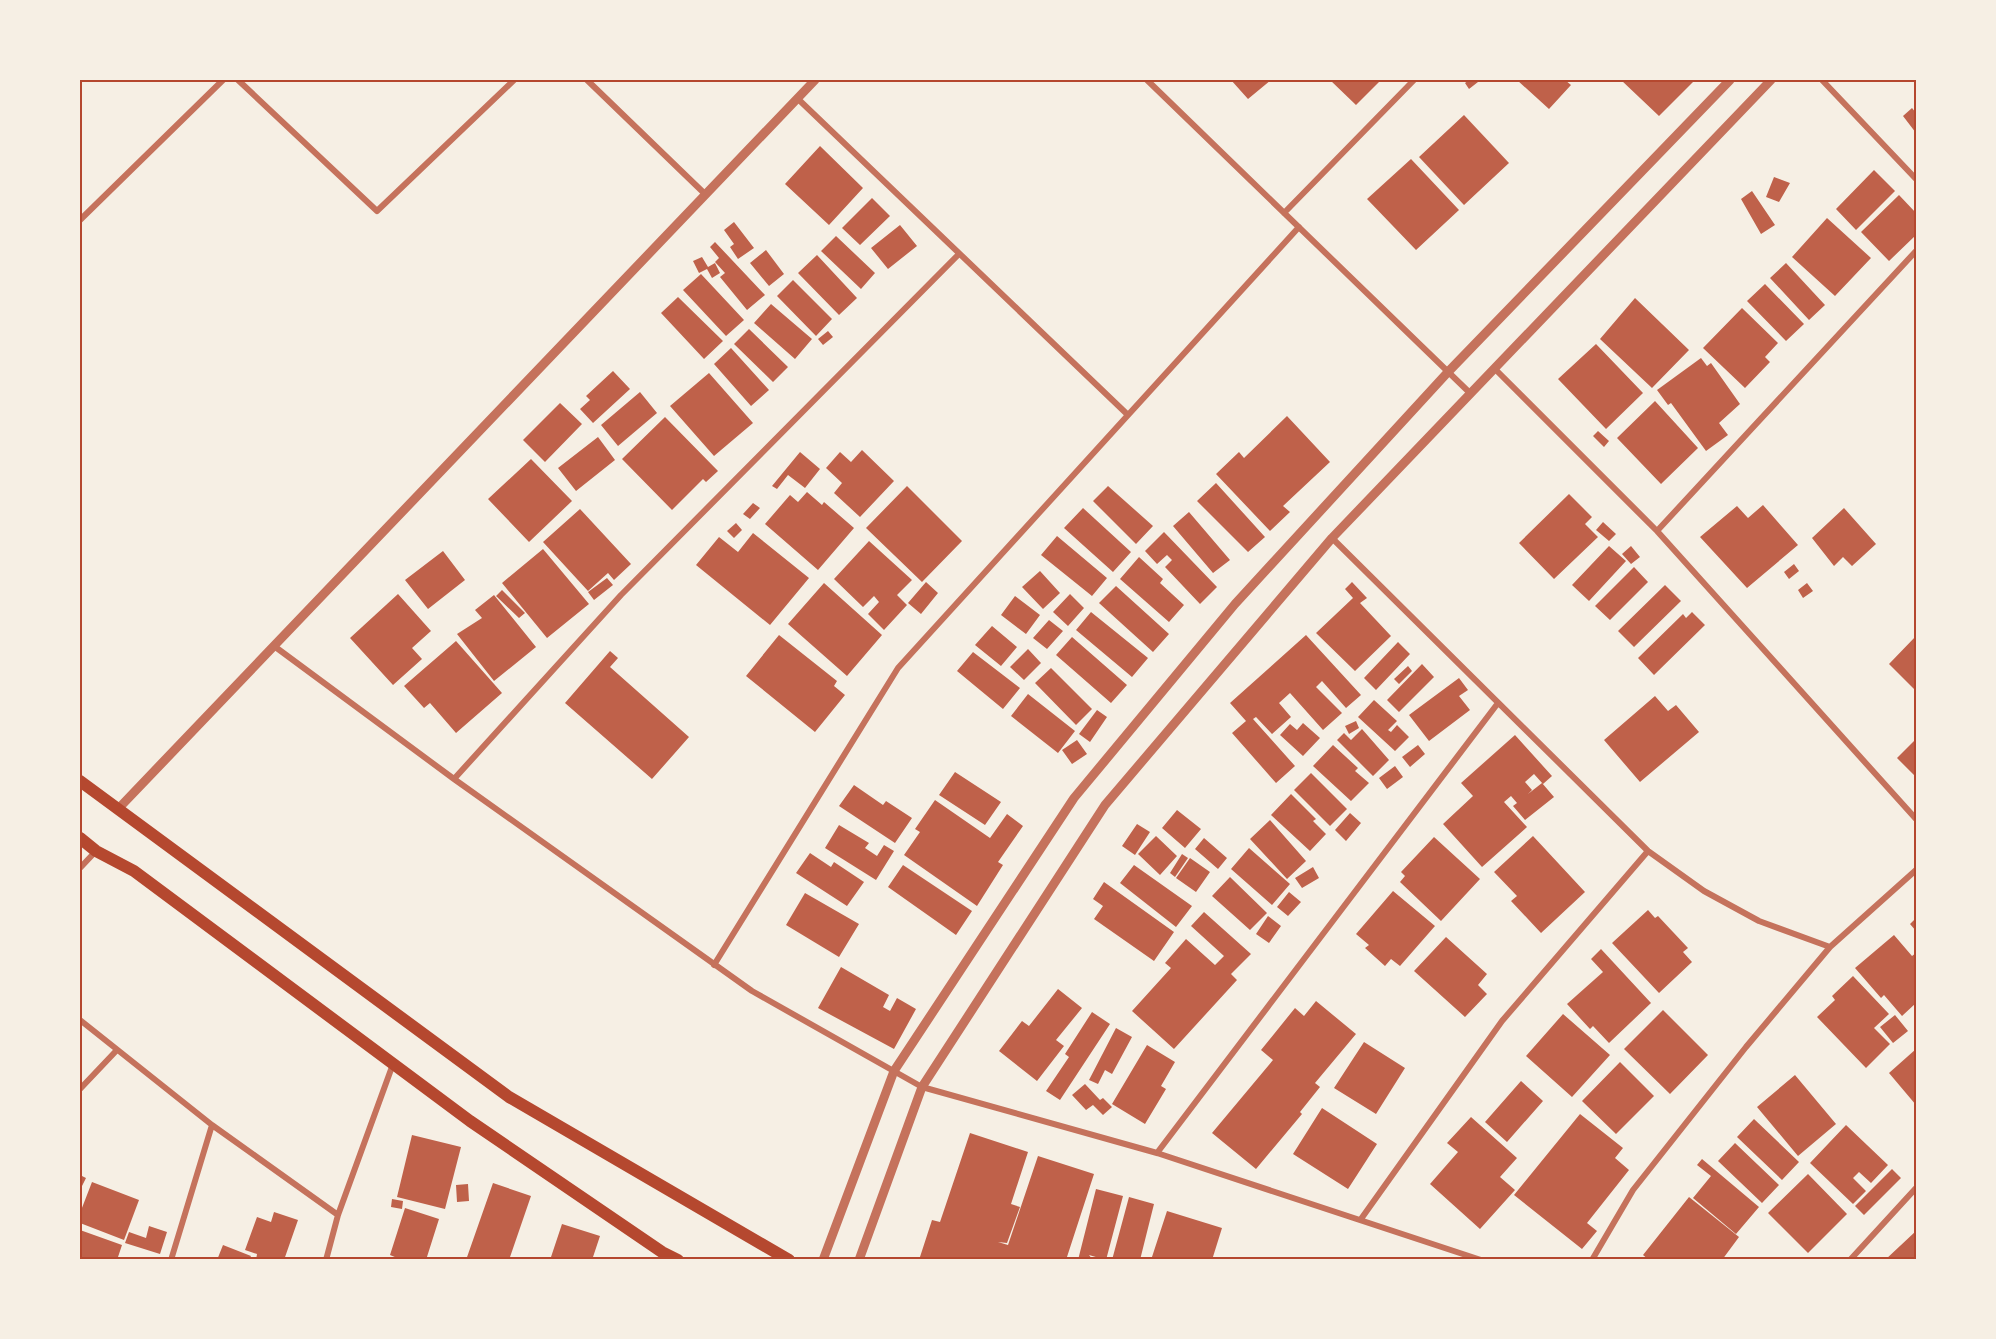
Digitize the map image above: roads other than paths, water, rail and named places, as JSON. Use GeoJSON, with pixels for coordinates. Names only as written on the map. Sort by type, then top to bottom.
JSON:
{"type":"FeatureCollection","features":[{"type":"Feature","properties":{"kind":"main road"},"geometry":{"type":"LineString","coordinates":[[80,781],[509,1097],[789,1260]]}},
{"type":"Feature","properties":{"kind":"main road"},"geometry":{"type":"LineString","coordinates":[[80,838],[96,851],[134,871],[393,1064],[660,1256],[678,1260]]}},
{"type":"Feature","properties":{"kind":"street"},"geometry":{"type":"LineString","coordinates":[[80,220],[224,80]]}},
{"type":"Feature","properties":{"kind":"street"},"geometry":{"type":"LineString","coordinates":[[238,80],[377,211],[514,80]]}},
{"type":"Feature","properties":{"kind":"street"},"geometry":{"type":"LineString","coordinates":[[587,80],[705,194]]}},
{"type":"Feature","properties":{"kind":"street"},"geometry":{"type":"LineString","coordinates":[[119,808],[815,80]]}},
{"type":"Feature","properties":{"kind":"street"},"geometry":{"type":"LineString","coordinates":[[1146,80],[1471,394]]}},
{"type":"Feature","properties":{"kind":"street"},"geometry":{"type":"LineString","coordinates":[[1284,213],[1414,80]]}},
{"type":"Feature","properties":{"kind":"street"},"geometry":{"type":"LineString","coordinates":[[823,1260],[894,1071],[1074,798],[1235,604],[1448,372],[1730,80]]}},
{"type":"Feature","properties":{"kind":"street"},"geometry":{"type":"LineString","coordinates":[[859,1260],[922,1087],[1105,805],[1332,538],[1771,80]]}},
{"type":"Feature","properties":{"kind":"street"},"geometry":{"type":"LineString","coordinates":[[1822,80],[1917,179]]}},
{"type":"Feature","properties":{"kind":"street"},"geometry":{"type":"LineString","coordinates":[[797,98],[1128,415]]}},
{"type":"Feature","properties":{"kind":"street"},"geometry":{"type":"LineString","coordinates":[[714,965],[898,668],[1299,227]]}},
{"type":"Feature","properties":{"kind":"street"},"geometry":{"type":"LineString","coordinates":[[1657,531],[1917,251]]}},
{"type":"Feature","properties":{"kind":"street"},"geometry":{"type":"LineString","coordinates":[[454,779],[621,595],[959,254]]}},
{"type":"Feature","properties":{"kind":"street"},"geometry":{"type":"LineString","coordinates":[[1495,369],[1657,531],[1917,819]]}},
{"type":"Feature","properties":{"kind":"street"},"geometry":{"type":"LineString","coordinates":[[1332,538],[1648,850],[1704,891],[1759,921],[1830,947]]}},
{"type":"Feature","properties":{"kind":"street"},"geometry":{"type":"LineString","coordinates":[[274,646],[454,779],[752,991],[922,1087],[1158,1153],[1481,1260]]}},
{"type":"Feature","properties":{"kind":"street"},"geometry":{"type":"LineString","coordinates":[[1158,1153],[1498,703]]}},
{"type":"Feature","properties":{"kind":"street"},"geometry":{"type":"LineString","coordinates":[[1361,1219],[1502,1021],[1648,850]]}},
{"type":"Feature","properties":{"kind":"street"},"geometry":{"type":"LineString","coordinates":[[80,868],[96,851]]}},
{"type":"Feature","properties":{"kind":"street"},"geometry":{"type":"LineString","coordinates":[[1592,1260],[1633,1190],[1746,1047],[1830,947],[1917,870]]}},
{"type":"Feature","properties":{"kind":"street"},"geometry":{"type":"LineString","coordinates":[[80,1020],[116,1051],[212,1125],[338,1215]]}},
{"type":"Feature","properties":{"kind":"street"},"geometry":{"type":"LineString","coordinates":[[80,1089],[116,1051]]}},
{"type":"Feature","properties":{"kind":"street"},"geometry":{"type":"LineString","coordinates":[[326,1260],[338,1215],[393,1064]]}},
{"type":"Feature","properties":{"kind":"street"},"geometry":{"type":"LineString","coordinates":[[171,1260],[212,1125]]}},
{"type":"Feature","properties":{"kind":"street"},"geometry":{"type":"LineString","coordinates":[[1850,1260],[1917,1188]]}}]}
